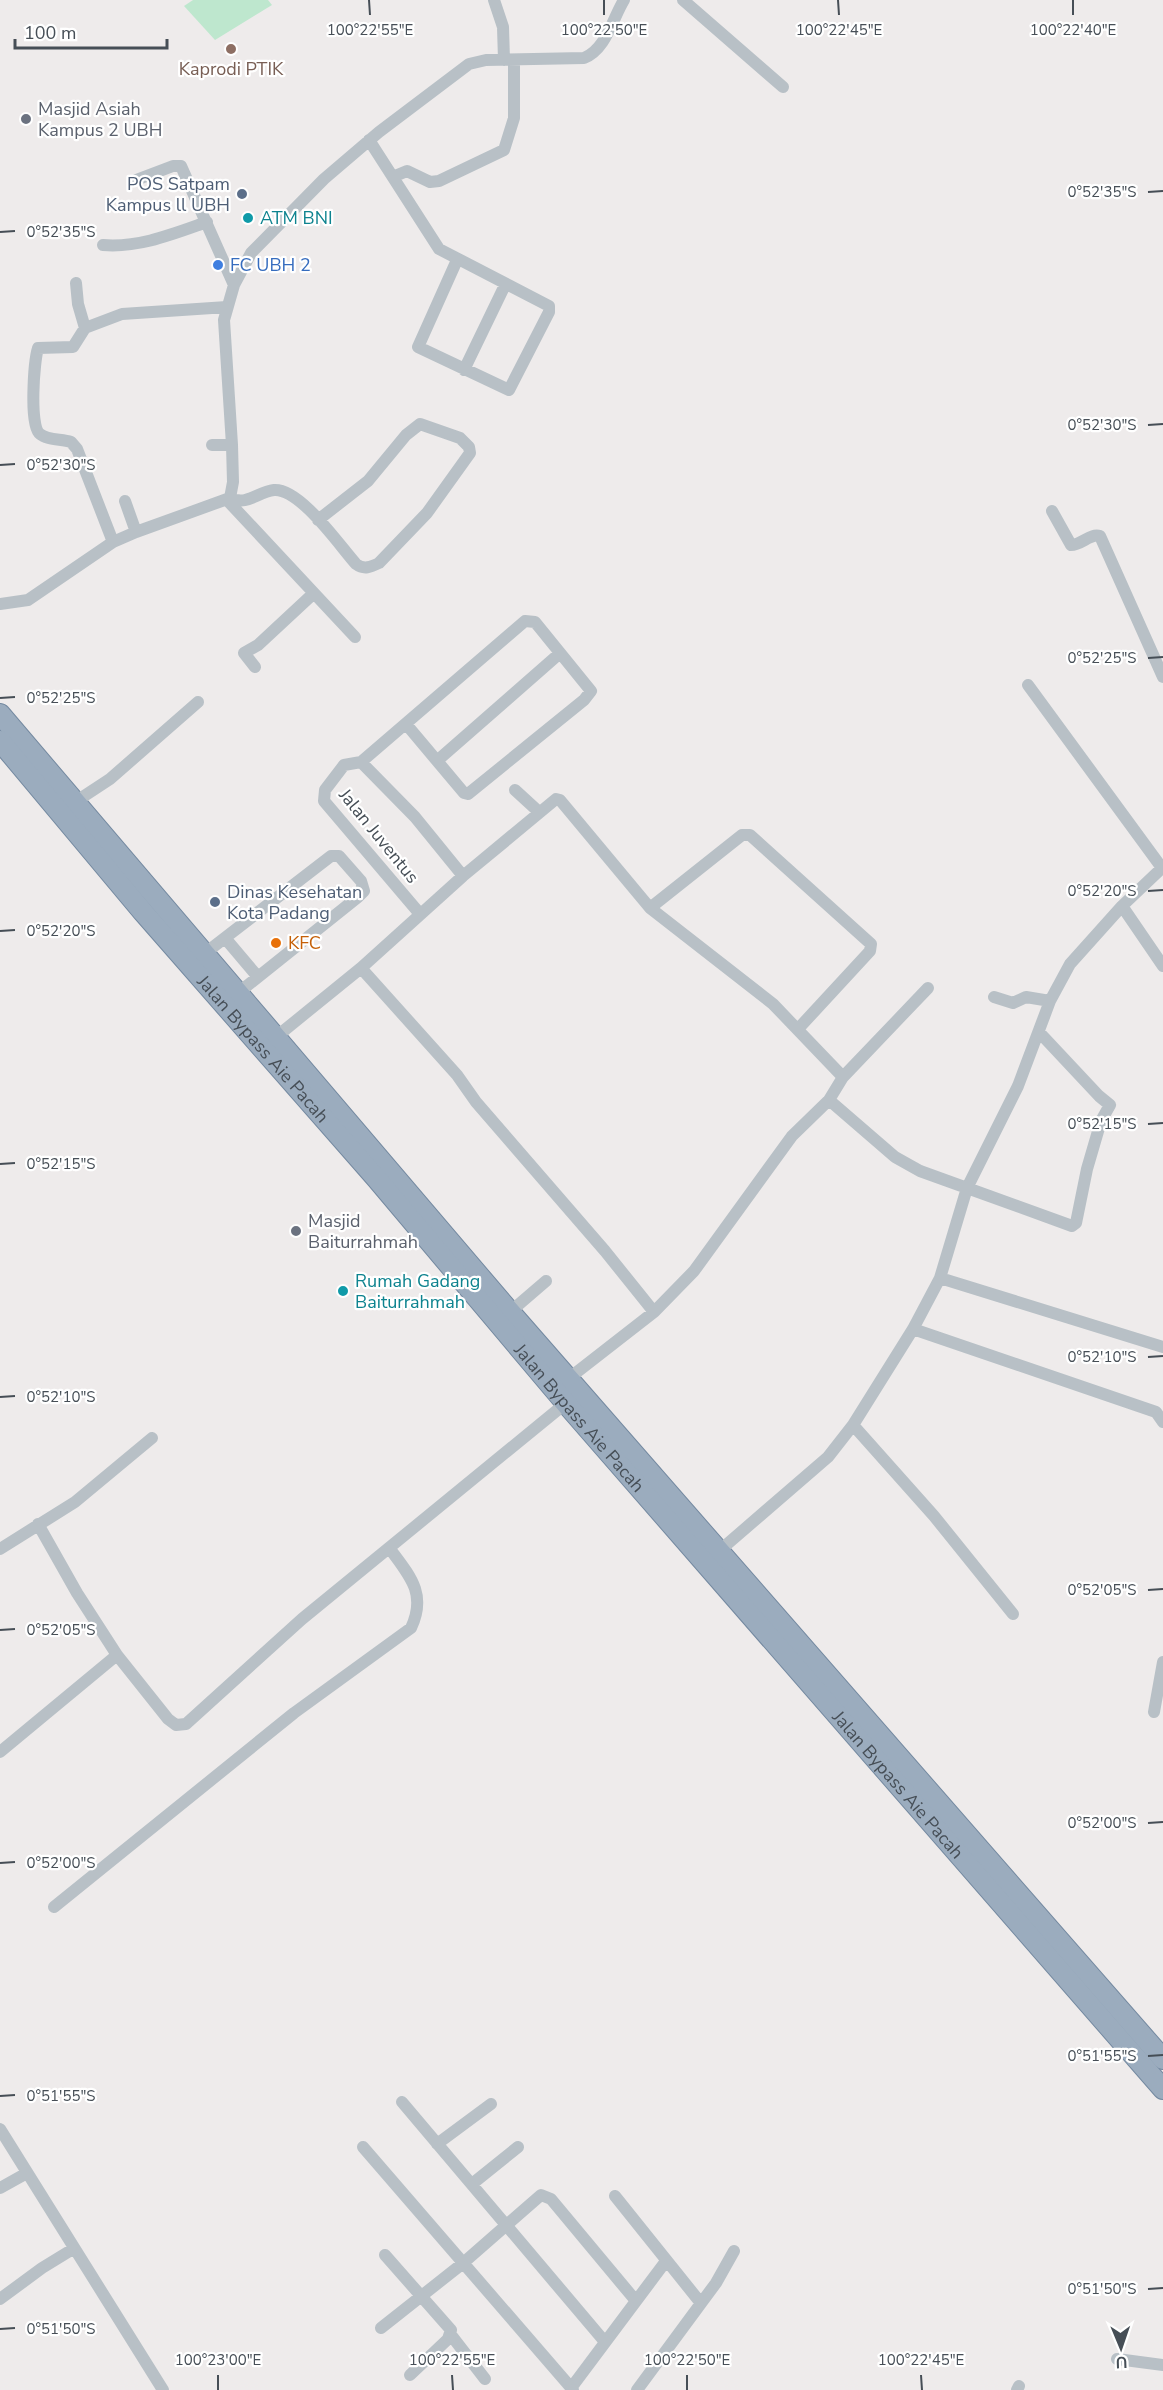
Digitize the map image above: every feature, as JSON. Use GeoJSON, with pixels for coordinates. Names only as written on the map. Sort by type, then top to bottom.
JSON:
{"type":"FeatureCollection","features":[{"type":"Feature","properties":{"kind":"highway"},"geometry":{"type":"LineString","coordinates":[[0,714],[276,1037],[471,1277],[510,1312],[718,1552],[826,1672],[1063,1960],[1163,2059]]}},
{"type":"Feature","properties":{"kind":"highway","name":"Jalan Bypass Aie Pacah"},"geometry":{"type":"LineString","coordinates":[[0,741],[143,912],[471,1277],[566,1403],[1063,1960],[1163,2089]]}},
{"type":"Feature","properties":{"kind":"street"},"geometry":{"type":"LineString","coordinates":[[395,176],[407,171],[430,182],[439,181],[504,150],[514,118],[509,60],[503,27],[494,0]]}},
{"type":"Feature","properties":{"kind":"street"},"geometry":{"type":"LineString","coordinates":[[228,499],[233,482],[224,320],[234,285],[251,253],[264,237],[324,179],[369,140],[470,64],[478,60],[584,58],[593,54],[604,40],[624,0]]}},
{"type":"Feature","properties":{"kind":"street"},"geometry":{"type":"LineString","coordinates":[[682,0],[744,51],[783,87]]}},
{"type":"Feature","properties":{"kind":"street"},"geometry":{"type":"LineString","coordinates":[[369,140],[395,176],[440,249],[505,285],[548,304],[549,312],[511,389],[505,391],[418,347],[457,260]]}},
{"type":"Feature","properties":{"kind":"street"},"geometry":{"type":"LineString","coordinates":[[136,180],[173,166],[181,166],[234,285]]}},
{"type":"Feature","properties":{"kind":"street"},"geometry":{"type":"LineString","coordinates":[[103,245],[117,246],[158,239],[207,222]]}},
{"type":"Feature","properties":{"kind":"street"},"geometry":{"type":"LineString","coordinates":[[76,283],[78,304],[85,328]]}},
{"type":"Feature","properties":{"kind":"street"},"geometry":{"type":"LineString","coordinates":[[464,370],[505,285]]}},
{"type":"Feature","properties":{"kind":"street"},"geometry":{"type":"LineString","coordinates":[[113,542],[77,449],[71,442],[39,434],[33,424],[38,348],[73,347],[85,328],[122,314],[227,307]]}},
{"type":"Feature","properties":{"kind":"street"},"geometry":{"type":"LineString","coordinates":[[0,604],[15,604],[39,594],[113,542],[136,532],[228,499],[239,502],[255,499],[271,490],[288,491],[318,520],[356,564],[360,567],[372,567],[379,563],[428,513],[470,453],[469,447],[460,438],[420,424],[406,435],[368,481],[318,520]]}},
{"type":"Feature","properties":{"kind":"street"},"geometry":{"type":"LineString","coordinates":[[212,446],[232,445]]}},
{"type":"Feature","properties":{"kind":"street"},"geometry":{"type":"LineString","coordinates":[[228,499],[355,637]]}},
{"type":"Feature","properties":{"kind":"street"},"geometry":{"type":"LineString","coordinates":[[125,501],[136,532]]}},
{"type":"Feature","properties":{"kind":"street"},"geometry":{"type":"LineString","coordinates":[[1052,511],[1071,545],[1099,535],[1163,677]]}},
{"type":"Feature","properties":{"kind":"street"},"geometry":{"type":"LineString","coordinates":[[255,667],[243,653],[258,645],[314,593]]}},
{"type":"Feature","properties":{"kind":"street"},"geometry":{"type":"LineString","coordinates":[[406,724],[464,794],[470,794],[584,700],[590,694],[590,689],[535,622],[525,621],[362,762],[415,817],[463,876]]}},
{"type":"Feature","properties":{"kind":"street"},"geometry":{"type":"LineString","coordinates":[[438,760],[559,654]]}},
{"type":"Feature","properties":{"kind":"street"},"geometry":{"type":"LineString","coordinates":[[718,1552],[828,1457],[853,1425],[913,1329],[940,1278],[967,1188],[1018,1086],[1050,1001],[1070,964],[1122,906],[1162,867],[1028,685]]}},
{"type":"Feature","properties":{"kind":"street"},"geometry":{"type":"LineString","coordinates":[[75,802],[110,778],[198,702]]}},
{"type":"Feature","properties":{"kind":"street","name":"Jalan Juventus"},"geometry":{"type":"LineString","coordinates":[[362,762],[344,765],[325,790],[324,801],[420,914]]}},
{"type":"Feature","properties":{"kind":"street"},"geometry":{"type":"LineString","coordinates":[[515,790],[539,812]]}},
{"type":"Feature","properties":{"kind":"street"},"geometry":{"type":"LineString","coordinates":[[276,1037],[361,968],[463,876],[539,812],[554,800],[560,800],[650,908],[773,1004],[843,1077]]}},
{"type":"Feature","properties":{"kind":"street"},"geometry":{"type":"LineString","coordinates":[[650,908],[742,835],[750,835],[871,944],[870,951],[798,1029]]}},
{"type":"Feature","properties":{"kind":"street"},"geometry":{"type":"LineString","coordinates":[[204,954],[331,855],[339,856],[361,881],[364,891],[358,897],[238,993]]}},
{"type":"Feature","properties":{"kind":"street"},"geometry":{"type":"LineString","coordinates":[[1122,906],[1163,966]]}},
{"type":"Feature","properties":{"kind":"street"},"geometry":{"type":"LineString","coordinates":[[225,938],[258,977]]}},
{"type":"Feature","properties":{"kind":"street"},"geometry":{"type":"LineString","coordinates":[[361,968],[457,1075],[476,1102],[605,1251],[654,1312]]}},
{"type":"Feature","properties":{"kind":"street"},"geometry":{"type":"LineString","coordinates":[[568,1379],[654,1312],[694,1271],[792,1136],[829,1100],[843,1077],[928,988]]}},
{"type":"Feature","properties":{"kind":"street"},"geometry":{"type":"LineString","coordinates":[[994,997],[1013,1004],[1032,997],[1050,1001]]}},
{"type":"Feature","properties":{"kind":"street"},"geometry":{"type":"LineString","coordinates":[[829,1100],[895,1157],[920,1172],[1068,1225],[1076,1223],[1087,1168],[1101,1121],[1110,1105],[1039,1032]]}},
{"type":"Feature","properties":{"kind":"street"},"geometry":{"type":"LineString","coordinates":[[940,1278],[1163,1347]]}},
{"type":"Feature","properties":{"kind":"street"},"geometry":{"type":"LineString","coordinates":[[510,1312],[546,1281]]}},
{"type":"Feature","properties":{"kind":"street"},"geometry":{"type":"LineString","coordinates":[[913,1329],[1156,1412],[1163,1422]]}},
{"type":"Feature","properties":{"kind":"street"},"geometry":{"type":"LineString","coordinates":[[38,1524],[77,1593],[117,1655],[168,1719],[181,1726],[214,1700],[302,1619],[566,1403]]}},
{"type":"Feature","properties":{"kind":"street"},"geometry":{"type":"LineString","coordinates":[[853,1425],[934,1516],[1012,1614]]}},
{"type":"Feature","properties":{"kind":"street"},"geometry":{"type":"LineString","coordinates":[[0,1549],[75,1502],[152,1438]]}},
{"type":"Feature","properties":{"kind":"street"},"geometry":{"type":"LineString","coordinates":[[54,1906],[294,1713],[411,1628],[418,1612],[418,1599],[412,1579],[390,1549]]}},
{"type":"Feature","properties":{"kind":"street"},"geometry":{"type":"LineString","coordinates":[[0,1752],[117,1655]]}},
{"type":"Feature","properties":{"kind":"street"},"geometry":{"type":"LineString","coordinates":[[1154,1712],[1163,1662]]}},
{"type":"Feature","properties":{"kind":"street"},"geometry":{"type":"LineString","coordinates":[[402,2102],[605,2342]]}},
{"type":"Feature","properties":{"kind":"street"},"geometry":{"type":"LineString","coordinates":[[437,2144],[491,2104]]}},
{"type":"Feature","properties":{"kind":"street"},"geometry":{"type":"LineString","coordinates":[[0,2129],[163,2390]]}},
{"type":"Feature","properties":{"kind":"street"},"geometry":{"type":"LineString","coordinates":[[363,2146],[462,2264],[572,2389],[666,2261]]}},
{"type":"Feature","properties":{"kind":"street"},"geometry":{"type":"LineString","coordinates":[[472,2184],[518,2147]]}},
{"type":"Feature","properties":{"kind":"street"},"geometry":{"type":"LineString","coordinates":[[0,2188],[27,2173]]}},
{"type":"Feature","properties":{"kind":"street"},"geometry":{"type":"LineString","coordinates":[[381,2328],[462,2264],[541,2195],[548,2196],[636,2301]]}},
{"type":"Feature","properties":{"kind":"street"},"geometry":{"type":"LineString","coordinates":[[615,2196],[700,2302]]}},
{"type":"Feature","properties":{"kind":"street"},"geometry":{"type":"LineString","coordinates":[[0,2299],[73,2249]]}},
{"type":"Feature","properties":{"kind":"street"},"geometry":{"type":"LineString","coordinates":[[637,2390],[716,2283],[734,2251]]}},
{"type":"Feature","properties":{"kind":"street"},"geometry":{"type":"LineString","coordinates":[[385,2255],[447,2325],[451,2335],[486,2379]]}},
{"type":"Feature","properties":{"kind":"street"},"geometry":{"type":"LineString","coordinates":[[410,2375],[451,2335]]}},
{"type":"Feature","properties":{"kind":"street"},"geometry":{"type":"LineString","coordinates":[[1117,2359],[1163,2365]]}},
{"type":"Feature","properties":{"kind":"green space"},"geometry":{"type":"Polygon","coordinates":[[[193,0],[268,0],[272,5],[215,40],[184,6],[193,0]]]}},
{"type":"Feature","properties":{"kind":"place","name":"Kaprodi PTIK"},"geometry":{"type":"Point","coordinates":[231,49]}},
{"type":"Feature","properties":{"kind":"place","name":"Masjid Asiah Kampus 2 UBH"},"geometry":{"type":"Point","coordinates":[26,119]}},
{"type":"Feature","properties":{"kind":"place","name":"POS Satpam Kampus ll UBH"},"geometry":{"type":"Point","coordinates":[242,194]}},
{"type":"Feature","properties":{"kind":"place","name":"ATM BNI"},"geometry":{"type":"Point","coordinates":[248,218]}},
{"type":"Feature","properties":{"kind":"place","name":"FC UBH 2"},"geometry":{"type":"Point","coordinates":[218,265]}},
{"type":"Feature","properties":{"kind":"place","name":"Dinas Kesehatan Kota Padang"},"geometry":{"type":"Point","coordinates":[215,902]}},
{"type":"Feature","properties":{"kind":"place","name":"KFC"},"geometry":{"type":"Point","coordinates":[276,943]}},
{"type":"Feature","properties":{"kind":"place","name":"Masjid Baiturrahmah"},"geometry":{"type":"Point","coordinates":[296,1231]}},
{"type":"Feature","properties":{"kind":"place","name":"Rumah Gadang Baiturrahmah"},"geometry":{"type":"Point","coordinates":[343,1291]}}]}
